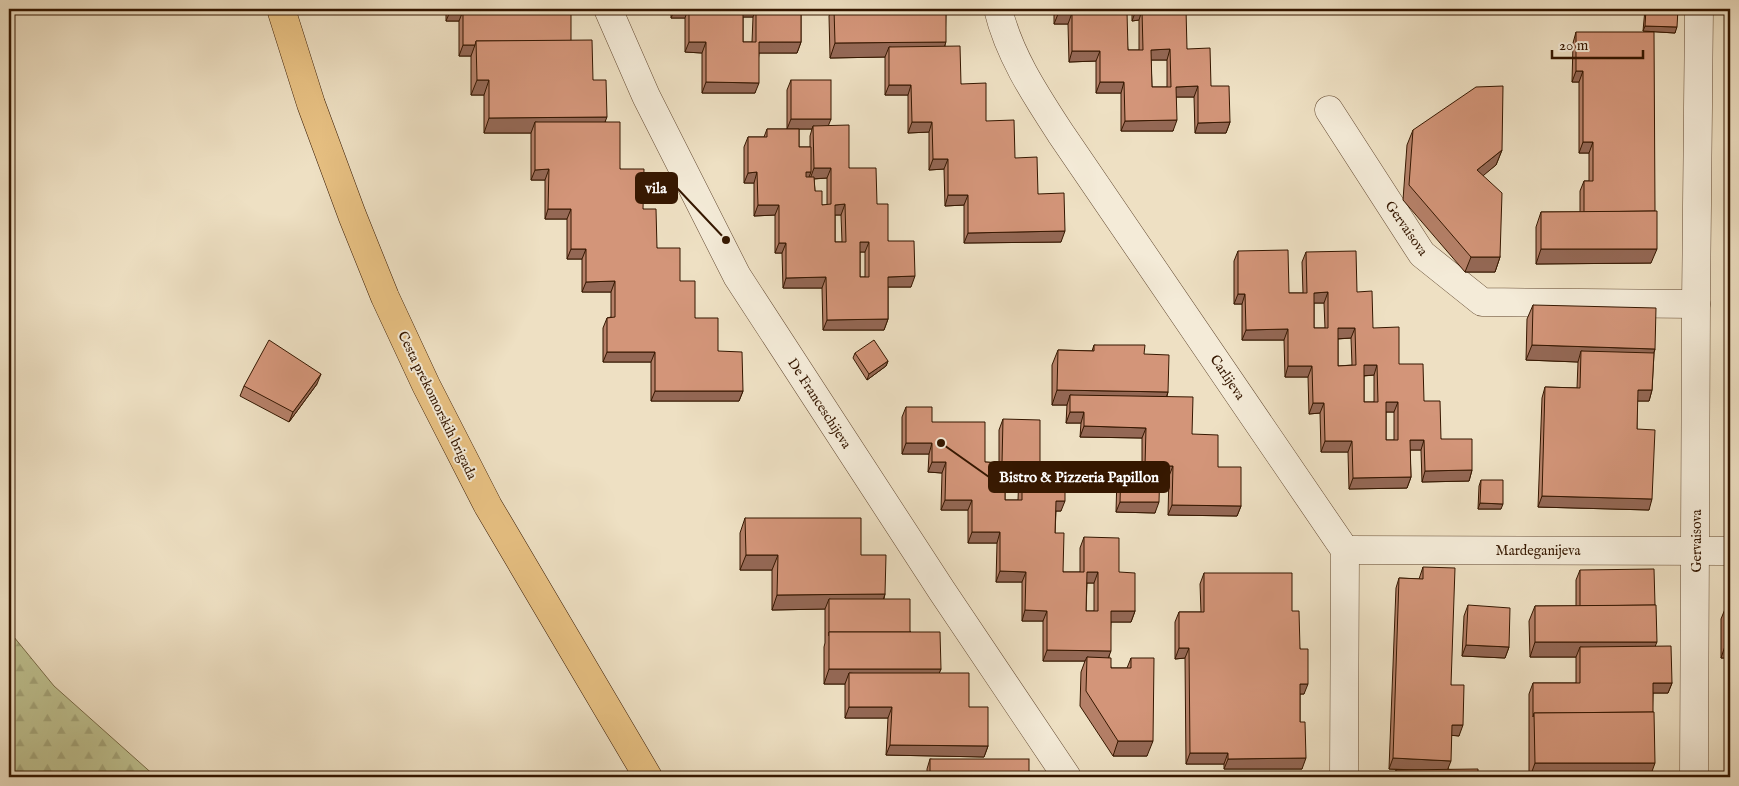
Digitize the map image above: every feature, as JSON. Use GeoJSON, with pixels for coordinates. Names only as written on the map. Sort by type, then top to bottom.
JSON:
{"type":"FeatureCollection","features":[{"type":"Feature","properties":{"kind":"main road","name":"Cesta prekomorskih brigada"},"geometry":{"type":"LineString","coordinates":[[281,9],[311,104],[352,215],[385,297],[426,385],[488,506],[648,777]]}},
{"type":"Feature","properties":{"kind":"street","name":"De Franceschijeva"},"geometry":{"type":"LineString","coordinates":[[608,9],[646,96],[737,276],[942,591],[1067,777]]}},
{"type":"Feature","properties":{"kind":"street","name":"Carlijeva"},"geometry":{"type":"LineString","coordinates":[[998,9],[1010,47],[1041,104],[1345,550]]}},
{"type":"Feature","properties":{"kind":"street","name":"Gervaisova"},"geometry":{"type":"LineString","coordinates":[[1694,777],[1699,9]]}},
{"type":"Feature","properties":{"kind":"street","name":"Gervaisova"},"geometry":{"type":"LineString","coordinates":[[1329,110],[1422,254],[1482,302],[1696,304]]}},
{"type":"Feature","properties":{"kind":"street","name":"Mardeganijeva"},"geometry":{"type":"LineString","coordinates":[[1345,550],[1730,551]]}},
{"type":"Feature","properties":{"kind":"street"},"geometry":{"type":"LineString","coordinates":[[1344,777],[1345,550]]}},
{"type":"Feature","properties":{"kind":"green space"},"geometry":{"type":"Polygon","coordinates":[[[9,631],[54,686],[156,777],[9,777],[9,631]]]}},
{"type":"Feature","properties":{"kind":"building"},"geometry":{"type":"Polygon","coordinates":[[[689,9],[743,9],[743,42],[756,42],[756,9],[801,9],[801,42],[759,42],[759,83],[706,82],[706,42],[689,42],[689,9]]]}},
{"type":"Feature","properties":{"kind":"building"},"geometry":{"type":"Polygon","coordinates":[[[834,9],[946,9],[946,42],[835,43],[834,9]]]}},
{"type":"Feature","properties":{"kind":"building"},"geometry":{"type":"Polygon","coordinates":[[[1058,9],[1123,9],[1123,13],[1127,12],[1128,50],[1143,50],[1142,10],[1136,9],[1186,9],[1187,49],[1210,48],[1211,86],[1229,86],[1230,122],[1198,123],[1198,86],[1176,87],[1177,120],[1125,121],[1124,82],[1100,82],[1100,51],[1072,51],[1072,13],[1058,14],[1058,9]],[[1170,49],[1151,50],[1152,87],[1171,87],[1170,49]]]}},
{"type":"Feature","properties":{"kind":"building"},"geometry":{"type":"Polygon","coordinates":[[[1646,9],[1678,9],[1677,27],[1645,26],[1646,9]]]}},
{"type":"Feature","properties":{"kind":"building"},"geometry":{"type":"Polygon","coordinates":[[[571,10],[571,41],[476,41],[475,45],[463,45],[463,11],[571,10]]]}},
{"type":"Feature","properties":{"kind":"building"},"geometry":{"type":"Polygon","coordinates":[[[1576,32],[1654,32],[1655,211],[1584,212],[1584,181],[1593,181],[1593,142],[1583,142],[1583,71],[1576,71],[1576,32]]]}},
{"type":"Feature","properties":{"kind":"building"},"geometry":{"type":"Polygon","coordinates":[[[592,40],[593,80],[606,80],[607,117],[489,118],[489,80],[477,80],[476,41],[592,40]]]}},
{"type":"Feature","properties":{"kind":"building"},"geometry":{"type":"Polygon","coordinates":[[[960,46],[961,84],[986,83],[986,121],[1014,120],[1015,158],[1037,157],[1038,194],[1064,193],[1065,231],[968,233],[968,195],[948,195],[948,159],[933,159],[932,122],[912,122],[911,85],[889,85],[889,47],[960,46]]]}},
{"type":"Feature","properties":{"kind":"building"},"geometry":{"type":"Polygon","coordinates":[[[791,80],[831,80],[831,119],[791,119],[791,80]]]}},
{"type":"Feature","properties":{"kind":"building"},"geometry":{"type":"Polygon","coordinates":[[[1503,86],[1502,150],[1477,170],[1502,193],[1500,257],[1471,257],[1409,185],[1413,130],[1476,87],[1503,86]]]}},
{"type":"Feature","properties":{"kind":"building"},"geometry":{"type":"Polygon","coordinates":[[[535,122],[620,122],[620,169],[644,169],[643,209],[656,209],[657,248],[680,248],[680,281],[695,281],[695,318],[718,318],[718,351],[742,352],[743,391],[655,391],[655,352],[607,352],[607,318],[615,317],[615,281],[586,282],[586,249],[571,249],[571,209],[548,209],[549,169],[535,170],[535,122]]]}},
{"type":"Feature","properties":{"kind":"building"},"geometry":{"type":"Polygon","coordinates":[[[849,125],[849,168],[876,168],[877,204],[888,204],[888,241],[914,241],[915,276],[888,277],[888,319],[827,320],[826,277],[786,278],[786,243],[779,243],[779,205],[758,205],[757,172],[748,173],[748,137],[767,137],[767,129],[799,129],[799,147],[811,147],[811,172],[806,172],[806,177],[814,177],[815,191],[822,191],[822,205],[831,204],[831,168],[814,168],[813,126],[849,125]],[[845,204],[835,205],[835,242],[846,242],[845,204]],[[860,242],[860,277],[869,277],[869,242],[860,242]]]}},
{"type":"Feature","properties":{"kind":"building"},"geometry":{"type":"Polygon","coordinates":[[[1657,211],[1657,249],[1541,249],[1541,212],[1657,211]]]}},
{"type":"Feature","properties":{"kind":"building"},"geometry":{"type":"Polygon","coordinates":[[[1288,250],[1289,293],[1307,293],[1306,252],[1356,251],[1357,292],[1372,291],[1373,328],[1399,327],[1399,364],[1423,364],[1424,401],[1440,401],[1441,439],[1472,439],[1472,470],[1425,471],[1424,440],[1410,440],[1411,477],[1353,478],[1352,441],[1325,441],[1324,403],[1313,403],[1312,366],[1288,366],[1288,329],[1246,330],[1245,294],[1238,294],[1238,251],[1288,250]],[[1328,292],[1314,293],[1314,328],[1328,328],[1328,292]],[[1338,328],[1338,366],[1356,365],[1355,328],[1338,328]],[[1364,365],[1364,402],[1378,402],[1377,365],[1364,365]],[[1386,402],[1386,440],[1398,440],[1398,402],[1386,402]]]}},
{"type":"Feature","properties":{"kind":"building"},"geometry":{"type":"Polygon","coordinates":[[[1533,305],[1656,308],[1655,349],[1532,345],[1533,305]]]}},
{"type":"Feature","properties":{"kind":"building"},"geometry":{"type":"Polygon","coordinates":[[[269,340],[321,374],[293,412],[244,386],[269,340]]]}},
{"type":"Feature","properties":{"kind":"building"},"geometry":{"type":"Polygon","coordinates":[[[874,340],[888,361],[869,374],[855,353],[874,340]]]}},
{"type":"Feature","properties":{"kind":"building"},"geometry":{"type":"Polygon","coordinates":[[[1094,345],[1145,345],[1144,354],[1169,355],[1168,392],[1057,390],[1058,350],[1094,351],[1094,345]]]}},
{"type":"Feature","properties":{"kind":"building"},"geometry":{"type":"Polygon","coordinates":[[[1581,351],[1654,353],[1652,390],[1638,390],[1637,429],[1655,430],[1652,499],[1542,496],[1545,387],[1580,388],[1581,351]]]}},
{"type":"Feature","properties":{"kind":"building"},"geometry":{"type":"Polygon","coordinates":[[[1070,395],[1193,397],[1192,434],[1218,435],[1218,467],[1241,467],[1241,506],[1172,505],[1173,466],[1160,466],[1159,502],[1120,502],[1121,465],[1145,466],[1146,428],[1084,426],[1084,412],[1070,412],[1070,395]]]}},
{"type":"Feature","properties":{"kind":"building"},"geometry":{"type":"Polygon","coordinates":[[[906,407],[932,407],[932,422],[985,422],[985,462],[1002,463],[1003,419],[1040,420],[1040,463],[1065,463],[1065,501],[1056,501],[1055,533],[1064,533],[1063,572],[1084,572],[1084,537],[1119,538],[1119,572],[1135,573],[1135,611],[1111,611],[1111,651],[1047,650],[1047,611],[1025,610],[1026,572],[1000,571],[1000,532],[972,532],[972,500],[945,500],[946,462],[932,462],[932,443],[906,443],[906,407]],[[1005,462],[1005,500],[1022,500],[1022,463],[1005,462]],[[1087,572],[1086,611],[1098,611],[1098,572],[1087,572]]]}},
{"type":"Feature","properties":{"kind":"building"},"geometry":{"type":"Polygon","coordinates":[[[1481,480],[1503,480],[1503,504],[1480,503],[1481,480]]]}},
{"type":"Feature","properties":{"kind":"building"},"geometry":{"type":"Polygon","coordinates":[[[745,518],[861,518],[861,555],[886,555],[885,594],[777,595],[778,555],[746,555],[745,518]]]}},
{"type":"Feature","properties":{"kind":"building"},"geometry":{"type":"Polygon","coordinates":[[[1423,567],[1455,568],[1451,685],[1464,685],[1463,725],[1452,725],[1451,761],[1393,758],[1399,578],[1423,579],[1423,567]]]}},
{"type":"Feature","properties":{"kind":"building"},"geometry":{"type":"Polygon","coordinates":[[[1654,569],[1655,605],[1580,606],[1580,570],[1654,569]]]}},
{"type":"Feature","properties":{"kind":"building"},"geometry":{"type":"Polygon","coordinates":[[[1204,573],[1292,573],[1292,611],[1299,611],[1300,649],[1308,649],[1308,684],[1300,684],[1300,722],[1305,722],[1306,758],[1228,759],[1228,753],[1190,753],[1189,648],[1179,648],[1179,612],[1204,612],[1204,573]]]}},
{"type":"Feature","properties":{"kind":"building"},"geometry":{"type":"Polygon","coordinates":[[[829,599],[910,599],[910,632],[829,632],[829,599]]]}},
{"type":"Feature","properties":{"kind":"building"},"geometry":{"type":"Polygon","coordinates":[[[1727,604],[1730,604],[1730,643],[1726,643],[1727,604]]]}},
{"type":"Feature","properties":{"kind":"building"},"geometry":{"type":"Polygon","coordinates":[[[1468,605],[1510,608],[1509,647],[1466,645],[1468,605]]]}},
{"type":"Feature","properties":{"kind":"building"},"geometry":{"type":"Polygon","coordinates":[[[1656,605],[1657,642],[1535,642],[1535,606],[1656,605]]]}},
{"type":"Feature","properties":{"kind":"building"},"geometry":{"type":"Polygon","coordinates":[[[829,632],[940,632],[941,669],[829,669],[829,632]]]}},
{"type":"Feature","properties":{"kind":"building"},"geometry":{"type":"Polygon","coordinates":[[[1671,646],[1672,683],[1653,683],[1653,712],[1534,713],[1533,717],[1533,683],[1580,683],[1580,647],[1671,646]]]}},
{"type":"Feature","properties":{"kind":"building"},"geometry":{"type":"Polygon","coordinates":[[[1087,657],[1111,658],[1111,668],[1131,668],[1131,658],[1154,658],[1153,741],[1118,741],[1086,691],[1087,657]]]}},
{"type":"Feature","properties":{"kind":"building"},"geometry":{"type":"Polygon","coordinates":[[[849,673],[969,673],[969,707],[988,707],[988,746],[890,745],[892,707],[849,707],[849,673]]]}},
{"type":"Feature","properties":{"kind":"building"},"geometry":{"type":"Polygon","coordinates":[[[1654,712],[1655,763],[1535,763],[1534,713],[1654,712]]]}},
{"type":"Feature","properties":{"kind":"building"},"geometry":{"type":"Polygon","coordinates":[[[930,759],[1029,759],[1029,777],[930,777],[930,759]]]}},
{"type":"Feature","properties":{"kind":"building"},"geometry":{"type":"Polygon","coordinates":[[[1478,769],[1478,777],[1397,777],[1396,770],[1478,769]]]}},
{"type":"Feature","properties":{"kind":"place","name":"vila"},"geometry":{"type":"Point","coordinates":[726,240]}},
{"type":"Feature","properties":{"kind":"place","name":"Bistro & Pizzeria Papillon"},"geometry":{"type":"Point","coordinates":[941,443]}}]}
